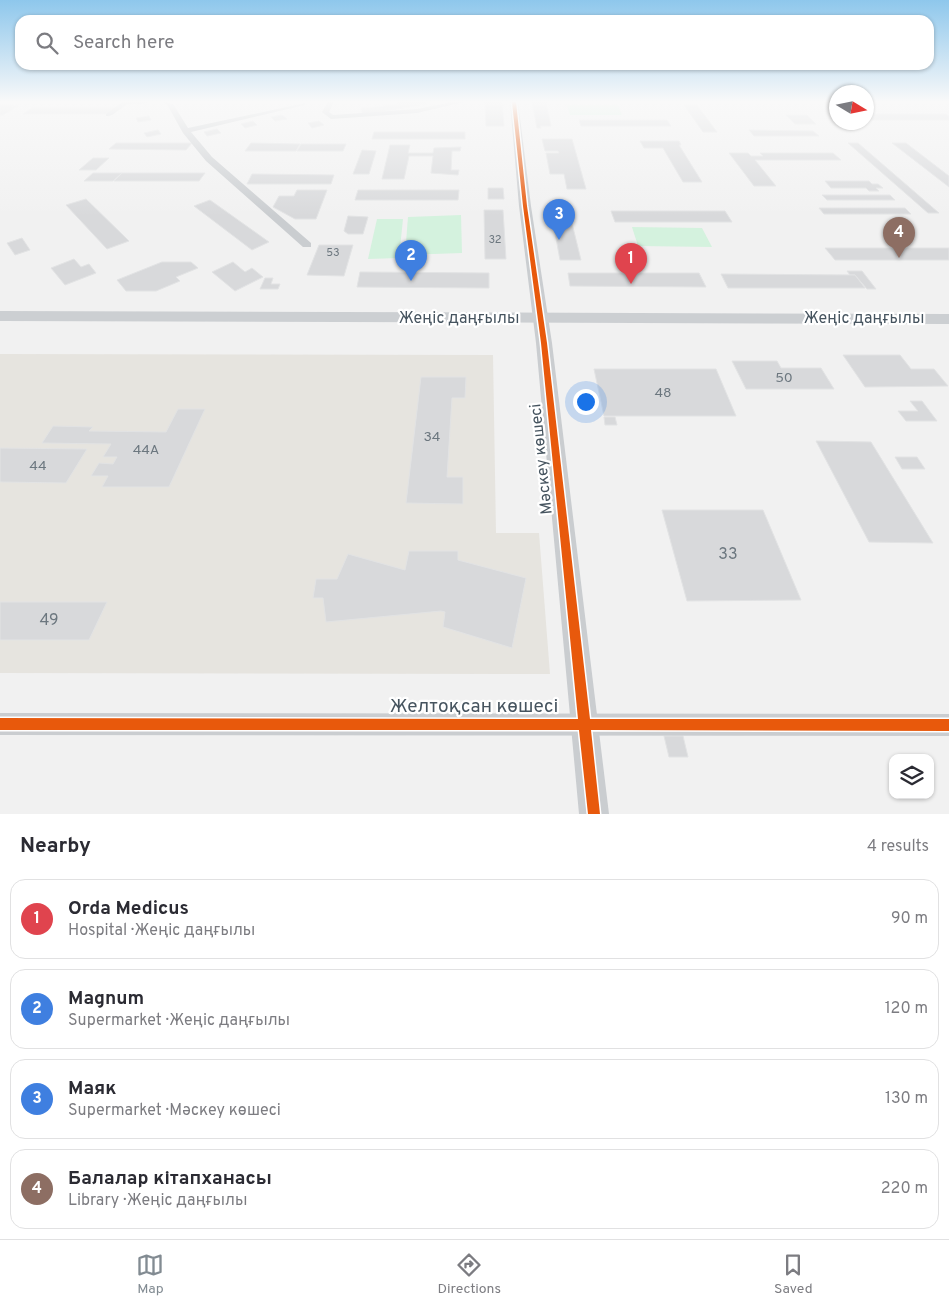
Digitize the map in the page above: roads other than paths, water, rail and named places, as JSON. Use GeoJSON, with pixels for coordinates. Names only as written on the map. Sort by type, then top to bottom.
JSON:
{"type":"FeatureCollection","features":[{"type":"Feature","properties":{"kind":"main road","name":"Жеңіс даңғылы"},"geometry":{"type":"LineString","coordinates":[[0,316],[949,319]]}},
{"type":"Feature","properties":{"kind":"street"},"geometry":{"type":"LineString","coordinates":[[193,140],[209,159],[232,181],[307,245]]}},
{"type":"Feature","properties":{"kind":"street","name":"Мәскеу көшесі"},"geometry":{"type":"LineString","coordinates":[[518,140],[541,319],[594,814]]}},
{"type":"Feature","properties":{"kind":"street","name":"Желтоқсан көшесі"},"geometry":{"type":"LineString","coordinates":[[0,724],[583,723],[949,725]]}},
{"type":"Feature","properties":{"kind":"place","name":"Маяк"},"geometry":{"type":"Point","coordinates":[559,240]}},
{"type":"Feature","properties":{"kind":"place","name":"Балалар кітапханасы"},"geometry":{"type":"Point","coordinates":[899,258]}},
{"type":"Feature","properties":{"kind":"place","name":"Magnum"},"geometry":{"type":"Point","coordinates":[411,281]}},
{"type":"Feature","properties":{"kind":"place","name":"Orda Medicus"},"geometry":{"type":"Point","coordinates":[631,284]}}]}
